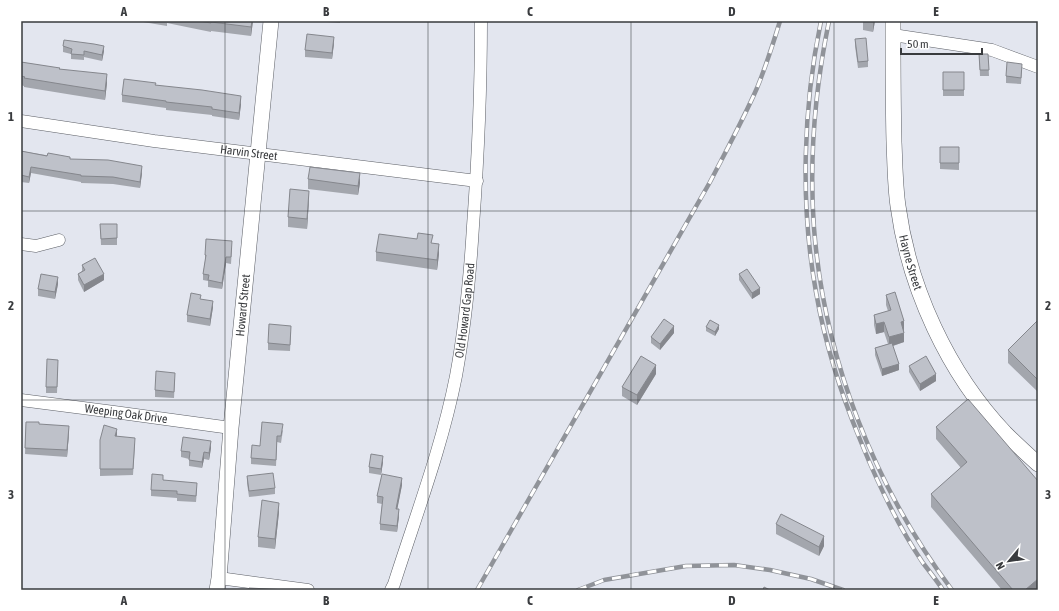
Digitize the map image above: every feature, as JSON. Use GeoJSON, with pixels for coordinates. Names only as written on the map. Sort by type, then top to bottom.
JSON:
{"type":"FeatureCollection","features":[{"type":"Feature","properties":{"kind":"street","name":"Howard Street"},"geometry":{"type":"LineString","coordinates":[[218,584],[231,428],[271,21]]}},
{"type":"Feature","properties":{"kind":"street","name":"Old Howard Gap Road"},"geometry":{"type":"LineString","coordinates":[[392,590],[434,466],[456,377],[463,334],[471,258],[479,149],[481,21]]}},
{"type":"Feature","properties":{"kind":"street"},"geometry":{"type":"LineString","coordinates":[[893,28],[992,50],[1038,67]]}},
{"type":"Feature","properties":{"kind":"street","name":"Hayne Street"},"geometry":{"type":"LineString","coordinates":[[893,28],[893,112],[896,183],[902,229],[916,283],[937,333],[956,368],[979,401],[1005,432],[1038,464]]}},
{"type":"Feature","properties":{"kind":"street","name":"Harvin Street"},"geometry":{"type":"LineString","coordinates":[[21,121],[146,140],[477,181]]}},
{"type":"Feature","properties":{"kind":"street"},"geometry":{"type":"LineString","coordinates":[[21,244],[36,246],[59,240]]}},
{"type":"Feature","properties":{"kind":"street","name":"Weeping Oak Drive"},"geometry":{"type":"LineString","coordinates":[[21,400],[231,428]]}},
{"type":"Feature","properties":{"kind":"street"},"geometry":{"type":"LineString","coordinates":[[218,584],[308,590]]}},
{"type":"Feature","properties":{"kind":"building"},"geometry":{"type":"Polygon","coordinates":[[[199,21],[252,21],[251,27],[199,21]]]}},
{"type":"Feature","properties":{"kind":"building"},"geometry":{"type":"Polygon","coordinates":[[[307,34],[334,37],[332,53],[305,50],[307,34]]]}},
{"type":"Feature","properties":{"kind":"building"},"geometry":{"type":"Polygon","coordinates":[[[866,38],[868,61],[858,62],[855,39],[866,38]]]}},
{"type":"Feature","properties":{"kind":"building"},"geometry":{"type":"Polygon","coordinates":[[[64,40],[104,46],[102,55],[84,51],[84,55],[71,54],[72,49],[63,46],[64,40]]]}},
{"type":"Feature","properties":{"kind":"building"},"geometry":{"type":"Polygon","coordinates":[[[979,54],[988,54],[989,70],[980,70],[979,54]]]}},
{"type":"Feature","properties":{"kind":"building"},"geometry":{"type":"Polygon","coordinates":[[[21,62],[60,68],[59,69],[107,74],[105,91],[24,78],[25,77],[21,76],[21,62]]]}},
{"type":"Feature","properties":{"kind":"building"},"geometry":{"type":"Polygon","coordinates":[[[1007,62],[1022,64],[1021,78],[1006,76],[1007,62]]]}},
{"type":"Feature","properties":{"kind":"building"},"geometry":{"type":"Polygon","coordinates":[[[943,72],[964,72],[964,90],[943,90],[943,72]]]}},
{"type":"Feature","properties":{"kind":"building"},"geometry":{"type":"Polygon","coordinates":[[[124,79],[156,83],[155,85],[241,96],[239,113],[212,109],[212,107],[122,95],[124,79]]]}},
{"type":"Feature","properties":{"kind":"building"},"geometry":{"type":"Polygon","coordinates":[[[940,147],[959,147],[959,163],[940,163],[940,147]]]}},
{"type":"Feature","properties":{"kind":"building"},"geometry":{"type":"Polygon","coordinates":[[[21,151],[47,156],[48,153],[70,157],[70,159],[108,160],[142,166],[140,182],[113,177],[81,176],[31,167],[29,177],[21,175],[21,151]]]}},
{"type":"Feature","properties":{"kind":"building"},"geometry":{"type":"Polygon","coordinates":[[[310,167],[360,173],[358,186],[308,179],[310,167]]]}},
{"type":"Feature","properties":{"kind":"building"},"geometry":{"type":"Polygon","coordinates":[[[290,189],[309,191],[307,219],[288,217],[290,189]]]}},
{"type":"Feature","properties":{"kind":"building"},"geometry":{"type":"Polygon","coordinates":[[[100,224],[117,224],[117,238],[101,239],[100,224]]]}},
{"type":"Feature","properties":{"kind":"building"},"geometry":{"type":"Polygon","coordinates":[[[418,233],[433,235],[431,243],[439,244],[437,260],[376,252],[379,234],[417,239],[418,233]]]}},
{"type":"Feature","properties":{"kind":"building"},"geometry":{"type":"Polygon","coordinates":[[[206,239],[232,241],[231,257],[226,257],[222,283],[208,280],[209,275],[203,274],[206,255],[206,239]]]}},
{"type":"Feature","properties":{"kind":"building"},"geometry":{"type":"Polygon","coordinates":[[[95,258],[104,274],[84,285],[78,274],[85,270],[82,265],[95,258]]]}},
{"type":"Feature","properties":{"kind":"building"},"geometry":{"type":"Polygon","coordinates":[[[747,269],[760,288],[752,293],[739,274],[747,269]]]}},
{"type":"Feature","properties":{"kind":"building"},"geometry":{"type":"Polygon","coordinates":[[[41,274],[58,277],[55,292],[38,289],[41,274]]]}},
{"type":"Feature","properties":{"kind":"building"},"geometry":{"type":"Polygon","coordinates":[[[895,292],[904,321],[901,322],[904,333],[889,337],[884,322],[876,324],[874,315],[891,310],[886,295],[895,292]]]}},
{"type":"Feature","properties":{"kind":"building"},"geometry":{"type":"Polygon","coordinates":[[[191,293],[201,295],[200,299],[213,301],[210,319],[187,315],[191,293]]]}},
{"type":"Feature","properties":{"kind":"building"},"geometry":{"type":"Polygon","coordinates":[[[664,319],[674,326],[660,344],[651,337],[664,319]]]}},
{"type":"Feature","properties":{"kind":"building"},"geometry":{"type":"Polygon","coordinates":[[[710,320],[719,325],[715,332],[706,327],[710,320]]]}},
{"type":"Feature","properties":{"kind":"building"},"geometry":{"type":"Polygon","coordinates":[[[1038,320],[1038,380],[1008,350],[1038,320]]]}},
{"type":"Feature","properties":{"kind":"building"},"geometry":{"type":"Polygon","coordinates":[[[269,324],[291,326],[290,345],[268,343],[269,324]]]}},
{"type":"Feature","properties":{"kind":"building"},"geometry":{"type":"Polygon","coordinates":[[[892,343],[899,364],[882,369],[875,348],[892,343]]]}},
{"type":"Feature","properties":{"kind":"building"},"geometry":{"type":"Polygon","coordinates":[[[641,356],[656,365],[637,395],[622,387],[641,356]]]}},
{"type":"Feature","properties":{"kind":"building"},"geometry":{"type":"Polygon","coordinates":[[[926,356],[936,374],[920,384],[909,366],[926,356]]]}},
{"type":"Feature","properties":{"kind":"building"},"geometry":{"type":"Polygon","coordinates":[[[47,359],[58,360],[57,387],[46,387],[47,359]]]}},
{"type":"Feature","properties":{"kind":"building"},"geometry":{"type":"Polygon","coordinates":[[[156,371],[175,373],[174,392],[155,390],[156,371]]]}},
{"type":"Feature","properties":{"kind":"building"},"geometry":{"type":"Polygon","coordinates":[[[968,399],[1038,481],[1038,579],[1025,590],[1013,590],[931,494],[967,462],[936,427],[968,399]]]}},
{"type":"Feature","properties":{"kind":"building"},"geometry":{"type":"Polygon","coordinates":[[[26,422],[39,422],[39,424],[69,426],[67,450],[25,448],[26,422]]]}},
{"type":"Feature","properties":{"kind":"building"},"geometry":{"type":"Polygon","coordinates":[[[262,422],[283,424],[281,436],[277,436],[276,460],[251,458],[252,445],[260,446],[262,422]]]}},
{"type":"Feature","properties":{"kind":"building"},"geometry":{"type":"Polygon","coordinates":[[[104,425],[117,429],[115,436],[135,438],[133,469],[100,469],[100,440],[104,425]]]}},
{"type":"Feature","properties":{"kind":"building"},"geometry":{"type":"Polygon","coordinates":[[[183,437],[211,441],[209,453],[204,452],[202,462],[189,460],[190,452],[181,451],[183,437]]]}},
{"type":"Feature","properties":{"kind":"building"},"geometry":{"type":"Polygon","coordinates":[[[371,454],[383,456],[381,469],[369,467],[371,454]]]}},
{"type":"Feature","properties":{"kind":"building"},"geometry":{"type":"Polygon","coordinates":[[[273,473],[275,488],[249,491],[247,476],[273,473]]]}},
{"type":"Feature","properties":{"kind":"building"},"geometry":{"type":"Polygon","coordinates":[[[152,474],[163,475],[163,480],[197,483],[196,496],[177,494],[177,491],[151,490],[152,474]]]}},
{"type":"Feature","properties":{"kind":"building"},"geometry":{"type":"Polygon","coordinates":[[[382,474],[402,478],[396,509],[399,509],[397,526],[380,524],[383,497],[377,496],[382,474]]]}},
{"type":"Feature","properties":{"kind":"building"},"geometry":{"type":"Polygon","coordinates":[[[262,500],[279,503],[275,539],[258,537],[262,500]]]}},
{"type":"Feature","properties":{"kind":"building"},"geometry":{"type":"Polygon","coordinates":[[[781,514],[824,536],[819,547],[776,524],[781,514]]]}},
{"type":"Feature","properties":{"kind":"building"},"geometry":{"type":"Polygon","coordinates":[[[764,587],[770,590],[763,590],[764,587]]]}},
{"type":"Feature","properties":{"kind":"building"},"geometry":{"type":"Polygon","coordinates":[[[249,588],[288,590],[249,590],[249,588]]]}},
{"type":"Feature","properties":{"kind":"railway"},"geometry":{"type":"LineString","coordinates":[[477,590],[710,182],[757,88],[780,21]]}},
{"type":"Feature","properties":{"kind":"railway"},"geometry":{"type":"LineString","coordinates":[[821,21],[810,87],[807,122],[806,191],[811,259],[824,331],[840,387],[874,473],[905,534],[923,563],[943,590]]}},
{"type":"Feature","properties":{"kind":"railway"},"geometry":{"type":"LineString","coordinates":[[829,21],[820,72],[814,124],[812,176],[814,228],[820,277],[829,325],[841,372],[858,419],[877,464],[899,508],[924,550],[952,590]]}},
{"type":"Feature","properties":{"kind":"railway"},"geometry":{"type":"LineString","coordinates":[[578,590],[604,580],[686,566],[734,565],[770,570],[811,579],[843,590]]}}]}
